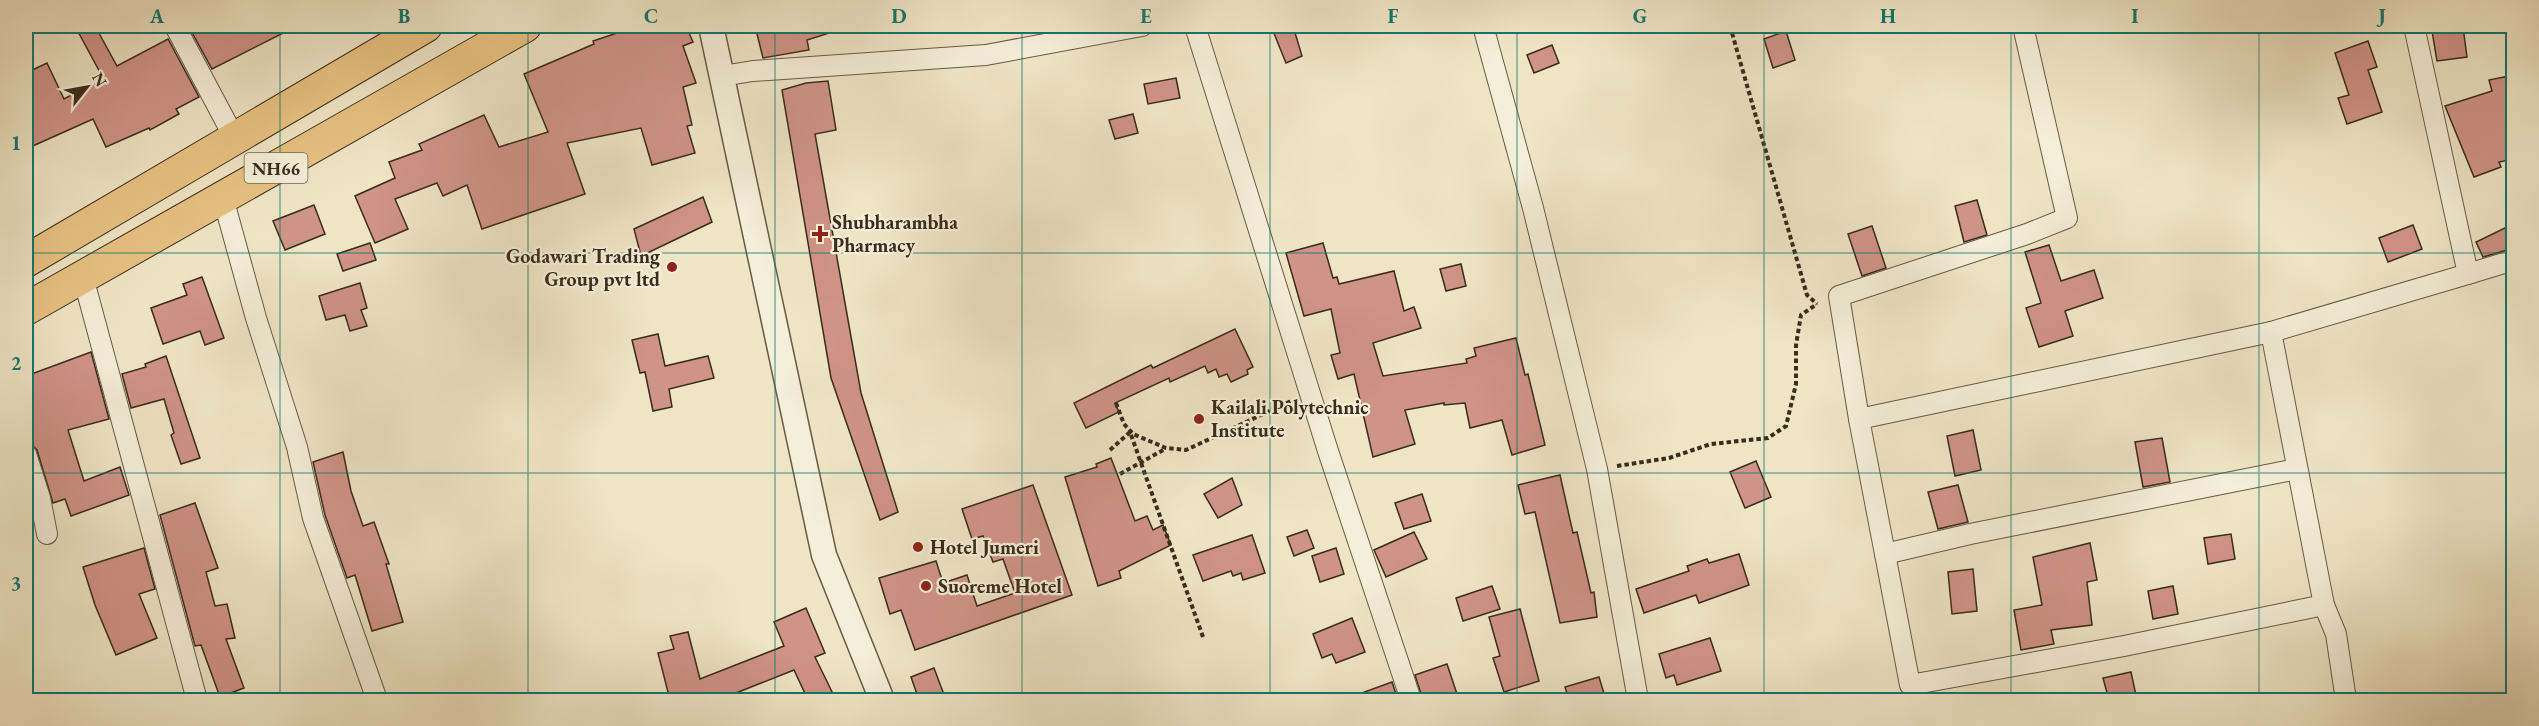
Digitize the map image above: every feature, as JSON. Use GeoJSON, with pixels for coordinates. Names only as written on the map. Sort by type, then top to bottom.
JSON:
{"type":"FeatureCollection","features":[{"type":"Feature","properties":{"kind":"highway","name":"NH66"},"geometry":{"type":"LineString","coordinates":[[26,261],[235,139],[395,34],[426,26]]}},
{"type":"Feature","properties":{"kind":"highway","name":"NH66"},"geometry":{"type":"LineString","coordinates":[[26,309],[525,26]]}},
{"type":"Feature","properties":{"kind":"street"},"geometry":{"type":"LineString","coordinates":[[175,26],[235,139]]}},
{"type":"Feature","properties":{"kind":"street"},"geometry":{"type":"LineString","coordinates":[[711,26],[824,555],[882,700]]}},
{"type":"Feature","properties":{"kind":"street"},"geometry":{"type":"LineString","coordinates":[[722,76],[753,71],[986,55],[1142,26]]}},
{"type":"Feature","properties":{"kind":"street"},"geometry":{"type":"LineString","coordinates":[[1196,26],[1310,392],[1411,700]]}},
{"type":"Feature","properties":{"kind":"street"},"geometry":{"type":"LineString","coordinates":[[1483,26],[1533,208],[1597,469],[1638,700]]}},
{"type":"Feature","properties":{"kind":"street"},"geometry":{"type":"LineString","coordinates":[[2023,26],[2067,218],[2027,234],[1839,296],[1859,419],[1910,685],[2124,646],[2324,605]]}},
{"type":"Feature","properties":{"kind":"street"},"geometry":{"type":"LineString","coordinates":[[2414,26],[2468,274]]}},
{"type":"Feature","properties":{"kind":"street"},"geometry":{"type":"LineString","coordinates":[[223,198],[256,318],[297,447],[313,518],[377,700]]}},
{"type":"Feature","properties":{"kind":"street"},"geometry":{"type":"LineString","coordinates":[[1859,419],[2271,332],[2514,260]]}},
{"type":"Feature","properties":{"kind":"street"},"geometry":{"type":"LineString","coordinates":[[83,277],[197,700]]}},
{"type":"Feature","properties":{"kind":"street"},"geometry":{"type":"LineString","coordinates":[[2271,332],[2324,605],[2336,634],[2346,700]]}},
{"type":"Feature","properties":{"kind":"street"},"geometry":{"type":"LineString","coordinates":[[26,454],[40,498],[47,534]]}},
{"type":"Feature","properties":{"kind":"street"},"geometry":{"type":"LineString","coordinates":[[1886,554],[1970,534],[2297,469]]}},
{"type":"Feature","properties":{"kind":"path"},"geometry":{"type":"LineString","coordinates":[[1730,26],[1807,295],[1816,304]]}},
{"type":"Feature","properties":{"kind":"path"},"geometry":{"type":"LineString","coordinates":[[1597,469],[1669,458],[1711,444],[1768,438],[1786,426],[1796,384],[1796,345],[1801,315],[1816,304],[1839,296]]}},
{"type":"Feature","properties":{"kind":"path"},"geometry":{"type":"LineString","coordinates":[[1130,432],[1143,440],[1166,448],[1186,450],[1310,392]]}},
{"type":"Feature","properties":{"kind":"path"},"geometry":{"type":"LineString","coordinates":[[1116,403],[1142,462],[1203,637]]}},
{"type":"Feature","properties":{"kind":"path"},"geometry":{"type":"LineString","coordinates":[[1110,450],[1130,432]]}},
{"type":"Feature","properties":{"kind":"path"},"geometry":{"type":"LineString","coordinates":[[1120,474],[1166,448]]}},
{"type":"Feature","properties":{"kind":"building"},"geometry":{"type":"Polygon","coordinates":[[[75,26],[95,26],[117,66],[168,39],[199,97],[176,109],[179,114],[150,130],[149,128],[106,147],[93,119],[26,149],[26,73],[47,63],[64,99],[103,78],[75,26]]]}},
{"type":"Feature","properties":{"kind":"building"},"geometry":{"type":"Polygon","coordinates":[[[297,26],[212,69],[189,27],[297,26]]]}},
{"type":"Feature","properties":{"kind":"building"},"geometry":{"type":"Polygon","coordinates":[[[638,26],[686,26],[693,42],[683,46],[696,83],[683,87],[692,125],[687,126],[695,153],[652,165],[641,128],[567,143],[585,194],[482,229],[467,185],[443,196],[437,183],[395,199],[408,229],[375,243],[355,196],[395,178],[389,162],[422,150],[419,144],[484,115],[499,147],[548,132],[524,74],[594,44],[593,41],[638,26]]]}},
{"type":"Feature","properties":{"kind":"building"},"geometry":{"type":"Polygon","coordinates":[[[755,26],[842,26],[842,29],[807,40],[809,50],[763,58],[755,26]]]}},
{"type":"Feature","properties":{"kind":"building"},"geometry":{"type":"Polygon","coordinates":[[[1271,26],[1293,26],[1302,56],[1286,63],[1271,26]]]}},
{"type":"Feature","properties":{"kind":"building"},"geometry":{"type":"Polygon","coordinates":[[[2463,27],[2467,57],[2437,61],[2432,31],[2463,27]]]}},
{"type":"Feature","properties":{"kind":"building"},"geometry":{"type":"Polygon","coordinates":[[[1786,31],[1795,60],[1773,68],[1764,39],[1786,31]]]}},
{"type":"Feature","properties":{"kind":"building"},"geometry":{"type":"Polygon","coordinates":[[[2368,41],[2377,67],[2368,70],[2382,112],[2347,124],[2338,98],[2349,95],[2335,53],[2368,41]]]}},
{"type":"Feature","properties":{"kind":"building"},"geometry":{"type":"Polygon","coordinates":[[[1552,45],[1559,63],[1534,73],[1527,55],[1552,45]]]}},
{"type":"Feature","properties":{"kind":"building"},"geometry":{"type":"Polygon","coordinates":[[[2514,75],[2514,159],[2499,162],[2501,167],[2474,177],[2445,106],[2492,91],[2489,80],[2514,75]]]}},
{"type":"Feature","properties":{"kind":"building"},"geometry":{"type":"Polygon","coordinates":[[[1176,78],[1180,98],[1148,104],[1144,84],[1176,78]]]}},
{"type":"Feature","properties":{"kind":"building","name":"Shubharambha Pharmacy"},"geometry":{"type":"Polygon","coordinates":[[[828,81],[836,130],[815,134],[861,393],[898,512],[880,520],[831,378],[782,90],[806,83],[828,81]]]}},
{"type":"Feature","properties":{"kind":"building"},"geometry":{"type":"Polygon","coordinates":[[[1133,114],[1138,133],[1115,139],[1109,120],[1133,114]]]}},
{"type":"Feature","properties":{"kind":"building"},"geometry":{"type":"Polygon","coordinates":[[[703,197],[712,222],[641,256],[634,229],[703,197]]]}},
{"type":"Feature","properties":{"kind":"building"},"geometry":{"type":"Polygon","coordinates":[[[1977,200],[1987,235],[1964,242],[1955,206],[1977,200]]]}},
{"type":"Feature","properties":{"kind":"building"},"geometry":{"type":"Polygon","coordinates":[[[314,205],[325,234],[285,250],[273,221],[314,205]]]}},
{"type":"Feature","properties":{"kind":"building"},"geometry":{"type":"Polygon","coordinates":[[[2413,225],[2422,249],[2388,262],[2379,238],[2413,225]]]}},
{"type":"Feature","properties":{"kind":"building"},"geometry":{"type":"Polygon","coordinates":[[[1872,226],[1886,268],[1862,276],[1848,234],[1872,226]]]}},
{"type":"Feature","properties":{"kind":"building"},"geometry":{"type":"Polygon","coordinates":[[[2509,226],[2514,236],[2514,248],[2483,257],[2476,242],[2509,226]]]}},
{"type":"Feature","properties":{"kind":"building"},"geometry":{"type":"Polygon","coordinates":[[[370,243],[376,260],[343,271],[337,254],[370,243]]]}},
{"type":"Feature","properties":{"kind":"building"},"geometry":{"type":"Polygon","coordinates":[[[1323,243],[1333,278],[1337,277],[1339,284],[1394,271],[1404,311],[1414,307],[1421,328],[1373,343],[1383,376],[1467,363],[1466,359],[1476,356],[1474,348],[1516,338],[1525,375],[1528,374],[1545,445],[1512,455],[1502,420],[1470,428],[1465,403],[1444,405],[1444,403],[1405,410],[1415,444],[1373,457],[1354,374],[1338,379],[1331,355],[1340,353],[1331,309],[1304,316],[1286,253],[1323,243]]]}},
{"type":"Feature","properties":{"kind":"building"},"geometry":{"type":"Polygon","coordinates":[[[2049,245],[2061,281],[2094,270],[2103,298],[2065,311],[2073,336],[2039,347],[2026,308],[2041,303],[2025,252],[2049,245]]]}},
{"type":"Feature","properties":{"kind":"building"},"geometry":{"type":"Polygon","coordinates":[[[1461,264],[1466,286],[1446,291],[1440,269],[1461,264]]]}},
{"type":"Feature","properties":{"kind":"building"},"geometry":{"type":"Polygon","coordinates":[[[202,277],[224,338],[205,345],[200,331],[163,344],[151,308],[187,295],[183,284],[202,277]]]}},
{"type":"Feature","properties":{"kind":"building"},"geometry":{"type":"Polygon","coordinates":[[[360,283],[367,308],[361,310],[367,326],[350,331],[345,315],[326,320],[319,296],[360,283]]]}},
{"type":"Feature","properties":{"kind":"building"},"geometry":{"type":"Polygon","coordinates":[[[1235,329],[1253,367],[1247,370],[1248,374],[1231,382],[1227,374],[1219,377],[1216,369],[1208,373],[1205,366],[1170,382],[1169,378],[1115,403],[1119,412],[1086,428],[1074,403],[1151,365],[1153,368],[1235,329]]]}},
{"type":"Feature","properties":{"kind":"building"},"geometry":{"type":"Polygon","coordinates":[[[658,334],[665,366],[708,356],[714,378],[669,389],[672,407],[653,411],[645,372],[640,373],[632,340],[658,334]]]}},
{"type":"Feature","properties":{"kind":"building"},"geometry":{"type":"Polygon","coordinates":[[[91,352],[109,419],[68,430],[84,481],[120,467],[129,495],[71,516],[65,499],[53,503],[37,450],[29,442],[26,432],[26,376],[91,352]]]}},
{"type":"Feature","properties":{"kind":"building"},"geometry":{"type":"Polygon","coordinates":[[[166,356],[200,458],[181,464],[171,435],[174,433],[164,399],[131,408],[122,374],[146,367],[145,364],[166,356]]]}},
{"type":"Feature","properties":{"kind":"building"},"geometry":{"type":"Polygon","coordinates":[[[1973,430],[1981,470],[1955,476],[1947,436],[1973,430]]]}},
{"type":"Feature","properties":{"kind":"building"},"geometry":{"type":"Polygon","coordinates":[[[2162,438],[2170,482],[2143,487],[2135,442],[2162,438]]]}},
{"type":"Feature","properties":{"kind":"building"},"geometry":{"type":"Polygon","coordinates":[[[343,452],[351,491],[363,526],[374,522],[389,564],[386,564],[403,622],[372,631],[355,575],[347,578],[325,515],[313,462],[343,452]]]}},
{"type":"Feature","properties":{"kind":"building"},"geometry":{"type":"Polygon","coordinates":[[[1111,458],[1135,521],[1147,516],[1153,530],[1163,525],[1171,545],[1119,571],[1121,578],[1098,586],[1065,477],[1097,467],[1096,464],[1111,458]]]}},
{"type":"Feature","properties":{"kind":"building"},"geometry":{"type":"Polygon","coordinates":[[[1756,461],[1771,497],[1745,508],[1730,472],[1756,461]]]}},
{"type":"Feature","properties":{"kind":"building"},"geometry":{"type":"Polygon","coordinates":[[[1560,475],[1573,533],[1577,532],[1591,593],[1594,592],[1597,617],[1560,623],[1535,512],[1525,514],[1518,485],[1560,475]]]}},
{"type":"Feature","properties":{"kind":"building"},"geometry":{"type":"Polygon","coordinates":[[[1232,478],[1242,505],[1218,518],[1204,494],[1232,478]]]}},
{"type":"Feature","properties":{"kind":"building"},"geometry":{"type":"Polygon","coordinates":[[[1033,485],[1072,595],[915,650],[901,610],[890,614],[879,578],[936,561],[943,583],[967,575],[977,606],[1015,593],[1003,559],[993,562],[983,536],[972,539],[962,509],[1033,485]]]}},
{"type":"Feature","properties":{"kind":"building"},"geometry":{"type":"Polygon","coordinates":[[[1958,485],[1968,522],[1938,529],[1928,492],[1958,485]]]}},
{"type":"Feature","properties":{"kind":"building"},"geometry":{"type":"Polygon","coordinates":[[[1422,494],[1431,521],[1404,529],[1395,503],[1422,494]]]}},
{"type":"Feature","properties":{"kind":"building"},"geometry":{"type":"Polygon","coordinates":[[[195,503],[218,568],[206,572],[215,606],[227,604],[235,638],[226,639],[244,688],[220,697],[201,645],[195,646],[160,515],[195,503]]]}},
{"type":"Feature","properties":{"kind":"building"},"geometry":{"type":"Polygon","coordinates":[[[1307,530],[1314,548],[1294,556],[1287,537],[1307,530]]]}},
{"type":"Feature","properties":{"kind":"building"},"geometry":{"type":"Polygon","coordinates":[[[1414,532],[1427,559],[1386,577],[1374,550],[1414,532]]]}},
{"type":"Feature","properties":{"kind":"building"},"geometry":{"type":"Polygon","coordinates":[[[2231,534],[2235,559],[2208,564],[2204,538],[2231,534]]]}},
{"type":"Feature","properties":{"kind":"building"},"geometry":{"type":"Polygon","coordinates":[[[1252,535],[1265,573],[1243,580],[1241,573],[1233,576],[1231,571],[1203,581],[1193,555],[1252,535]]]}},
{"type":"Feature","properties":{"kind":"building"},"geometry":{"type":"Polygon","coordinates":[[[2090,543],[2097,580],[2087,582],[2092,625],[2051,630],[2054,644],[2021,650],[2014,610],[2042,605],[2033,557],[2090,543]]]}},
{"type":"Feature","properties":{"kind":"building"},"geometry":{"type":"Polygon","coordinates":[[[144,548],[155,589],[139,594],[157,638],[116,655],[95,605],[83,567],[144,548]]]}},
{"type":"Feature","properties":{"kind":"building"},"geometry":{"type":"Polygon","coordinates":[[[1336,548],[1344,574],[1320,582],[1312,556],[1336,548]]]}},
{"type":"Feature","properties":{"kind":"building"},"geometry":{"type":"Polygon","coordinates":[[[1739,554],[1749,585],[1699,603],[1696,595],[1644,613],[1636,589],[1689,571],[1687,566],[1707,559],[1709,563],[1739,554]]]}},
{"type":"Feature","properties":{"kind":"building"},"geometry":{"type":"Polygon","coordinates":[[[1973,569],[1977,611],[1952,614],[1948,572],[1973,569]]]}},
{"type":"Feature","properties":{"kind":"building"},"geometry":{"type":"Polygon","coordinates":[[[1492,586],[1500,609],[1463,621],[1456,598],[1492,586]]]}},
{"type":"Feature","properties":{"kind":"building"},"geometry":{"type":"Polygon","coordinates":[[[2173,586],[2178,614],[2153,619],[2148,591],[2173,586]]]}},
{"type":"Feature","properties":{"kind":"building"},"geometry":{"type":"Polygon","coordinates":[[[806,608],[825,653],[815,657],[836,700],[808,700],[794,670],[731,695],[733,700],[670,700],[658,653],[674,649],[670,636],[688,632],[700,679],[784,646],[774,622],[806,608]]]}},
{"type":"Feature","properties":{"kind":"building"},"geometry":{"type":"Polygon","coordinates":[[[1520,609],[1539,681],[1504,692],[1493,658],[1500,656],[1489,617],[1520,609]]]}},
{"type":"Feature","properties":{"kind":"building"},"geometry":{"type":"Polygon","coordinates":[[[1352,618],[1365,652],[1336,663],[1332,654],[1322,658],[1313,634],[1352,618]]]}},
{"type":"Feature","properties":{"kind":"building"},"geometry":{"type":"Polygon","coordinates":[[[1710,638],[1721,671],[1677,685],[1674,675],[1666,678],[1659,654],[1710,638]]]}},
{"type":"Feature","properties":{"kind":"building"},"geometry":{"type":"Polygon","coordinates":[[[1447,664],[1459,700],[1423,700],[1415,675],[1447,664]]]}},
{"type":"Feature","properties":{"kind":"building"},"geometry":{"type":"Polygon","coordinates":[[[934,668],[946,700],[919,700],[911,677],[934,668]]]}},
{"type":"Feature","properties":{"kind":"building"},"geometry":{"type":"Polygon","coordinates":[[[2131,672],[2137,700],[2109,700],[2103,678],[2131,672]]]}},
{"type":"Feature","properties":{"kind":"building"},"geometry":{"type":"Polygon","coordinates":[[[1599,677],[1606,700],[1569,700],[1565,687],[1599,677]]]}},
{"type":"Feature","properties":{"kind":"building"},"geometry":{"type":"Polygon","coordinates":[[[1392,682],[1397,697],[1389,700],[1348,700],[1348,698],[1392,682]]]}},
{"type":"Feature","properties":{"kind":"place","name":"Shubharambha Pharmacy"},"geometry":{"type":"Point","coordinates":[820,234]}},
{"type":"Feature","properties":{"kind":"place","name":"Godawari Trading Group pvt ltd"},"geometry":{"type":"Point","coordinates":[672,267]}},
{"type":"Feature","properties":{"kind":"place","name":"Kailali Polytechnic Institute"},"geometry":{"type":"Point","coordinates":[1199,419]}},
{"type":"Feature","properties":{"kind":"place","name":"Hotel Jumeri"},"geometry":{"type":"Point","coordinates":[918,547]}},
{"type":"Feature","properties":{"kind":"place","name":"Suoreme Hotel"},"geometry":{"type":"Point","coordinates":[926,586]}}]}
